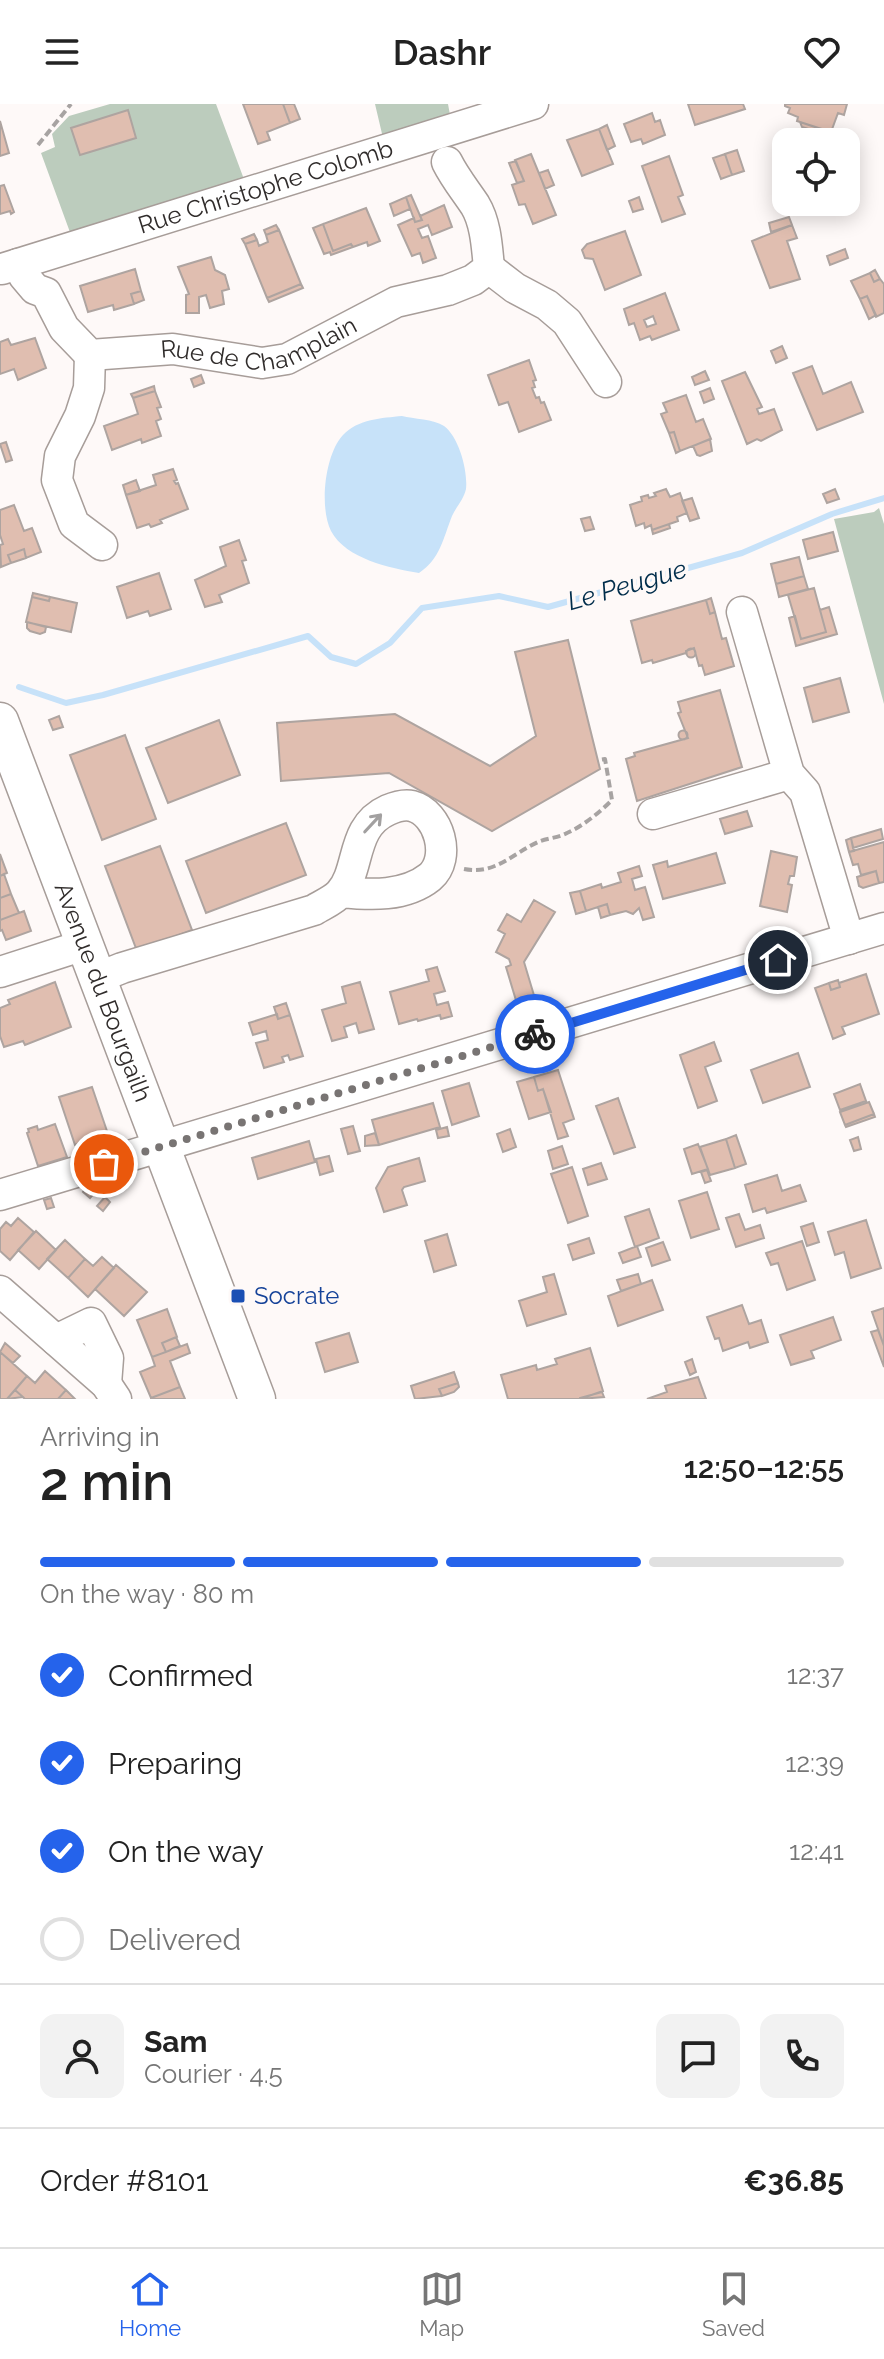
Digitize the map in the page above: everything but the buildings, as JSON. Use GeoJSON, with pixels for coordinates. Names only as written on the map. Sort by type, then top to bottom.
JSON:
{"type":"FeatureCollection","features":[{"type":"Feature","properties":{"kind":"main road","name":"Avenue du Bourgailh"},"geometry":{"type":"LineString","coordinates":[[0,721],[257,1399]]}},
{"type":"Feature","properties":{"kind":"street","name":"Rue Christophe Colomb"},"geometry":{"type":"LineString","coordinates":[[9,267],[533,104]]}},
{"type":"Feature","properties":{"kind":"street"},"geometry":{"type":"LineString","coordinates":[[447,162],[453,149],[450,130]]}},
{"type":"Feature","properties":{"kind":"street"},"geometry":{"type":"LineString","coordinates":[[421,139],[428,155],[447,162],[457,182],[477,208],[489,268],[515,288],[547,305],[567,322],[606,382]]}},
{"type":"Feature","properties":{"kind":"street"},"geometry":{"type":"LineString","coordinates":[[46,293],[52,280],[52,254]]}},
{"type":"Feature","properties":{"kind":"street"},"geometry":{"type":"LineString","coordinates":[[9,267],[24,276],[35,289],[46,293],[64,328],[90,355],[89,388],[80,416],[60,456],[57,480],[74,524],[102,545]]}},
{"type":"Feature","properties":{"kind":"street","name":"Rue de Champlain"},"geometry":{"type":"LineString","coordinates":[[90,355],[173,349],[262,363],[287,359],[396,302],[448,290],[473,280],[489,268]]}},
{"type":"Feature","properties":{"kind":"street"},"geometry":{"type":"LineString","coordinates":[[742,612],[789,774],[805,792],[849,939]]}},
{"type":"Feature","properties":{"kind":"street"},"geometry":{"type":"LineString","coordinates":[[653,814],[789,774]]}},
{"type":"Feature","properties":{"kind":"street"},"geometry":{"type":"LineString","coordinates":[[0,972],[91,962],[122,968],[314,910],[341,892],[367,825],[383,812],[398,806],[411,806],[426,814],[437,828],[441,842],[438,864],[432,876],[402,890],[371,896],[341,892]]}},
{"type":"Feature","properties":{"kind":"street"},"geometry":{"type":"LineString","coordinates":[[0,1195],[884,928]]}},
{"type":"Feature","properties":{"kind":"street"},"geometry":{"type":"LineString","coordinates":[[0,1291],[111,1391]]}},
{"type":"Feature","properties":{"kind":"path"},"geometry":{"type":"LineString","coordinates":[[38,145],[71,104]]}},
{"type":"Feature","properties":{"kind":"path"},"geometry":{"type":"LineString","coordinates":[[438,864],[470,870],[489,869],[539,842],[569,833],[612,800],[605,759],[598,760]]}},
{"type":"Feature","properties":{"kind":"green space"},"geometry":{"type":"Polygon","coordinates":[[[110,104],[216,104],[245,182],[71,235],[41,153],[55,147],[52,134],[69,116],[110,104]]]}},
{"type":"Feature","properties":{"kind":"green space"},"geometry":{"type":"Polygon","coordinates":[[[375,104],[448,104],[450,115],[383,138],[375,104]]]}},
{"type":"Feature","properties":{"kind":"green space"},"geometry":{"type":"Polygon","coordinates":[[[879,508],[884,524],[884,704],[834,519],[874,512],[879,508]]]}},
{"type":"Feature","properties":{"kind":"water"},"geometry":{"type":"Polygon","coordinates":[[[402,416],[444,426],[458,446],[466,473],[465,493],[440,548],[419,573],[370,561],[347,549],[331,531],[325,509],[328,467],[343,435],[363,422],[402,416]]]}},
{"type":"Feature","properties":{"kind":"waterway","name":"Le Peugue"},"geometry":{"type":"LineString","coordinates":[[19,687],[66,703],[308,636],[331,657],[356,664],[390,643],[422,608],[499,596],[548,607],[742,553],[832,514],[884,498]]}},
{"type":"Feature","properties":{"kind":"way so far"},"geometry":{"type":"LineString","coordinates":[[104,1164],[535,1034]]}},
{"type":"Feature","properties":{"kind":"place","name":"Socrate"},"geometry":{"type":"Point","coordinates":[238,1296]}},
{"type":"Feature","properties":{"kind":"route"},"geometry":{"type":"LineString","coordinates":[[535,1034],[778,960]]}}]}
